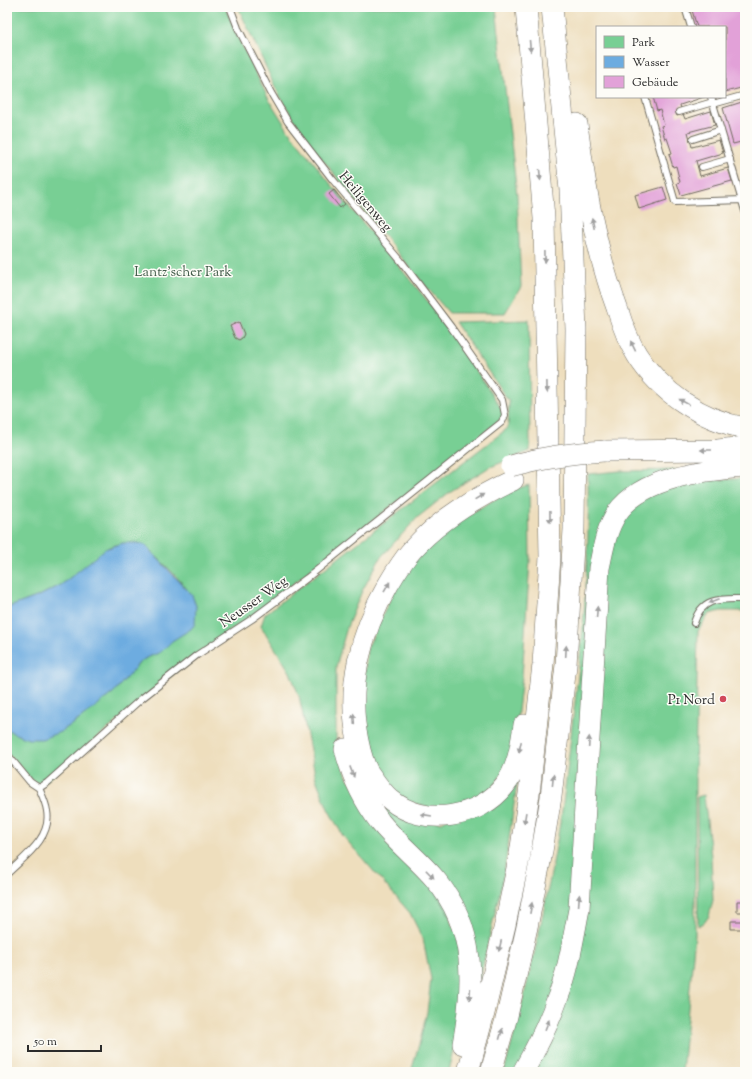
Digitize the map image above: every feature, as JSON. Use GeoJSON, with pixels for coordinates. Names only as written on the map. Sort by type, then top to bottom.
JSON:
{"type":"FeatureCollection","features":[{"type":"Feature","properties":{"kind":"highway"},"geometry":{"type":"LineString","coordinates":[[468,1072],[488,998],[520,854],[529,794],[543,664],[550,557],[544,218],[526,7]]}},
{"type":"Feature","properties":{"kind":"highway"},"geometry":{"type":"LineString","coordinates":[[491,1072],[527,927],[541,857],[551,798],[566,665],[573,536],[576,337],[570,190],[552,7]]}},
{"type":"Feature","properties":{"kind":"highway"},"geometry":{"type":"LineString","coordinates":[[557,7],[565,33],[585,182],[597,242],[610,291],[624,327],[637,355],[655,378],[675,398],[718,421],[745,428]]}},
{"type":"Feature","properties":{"kind":"highway"},"geometry":{"type":"LineString","coordinates":[[604,458],[745,447]]}},
{"type":"Feature","properties":{"kind":"highway"},"geometry":{"type":"LineString","coordinates":[[550,557],[532,632],[526,707],[520,748],[515,765],[505,785],[491,798],[472,810],[451,816],[425,816],[406,809],[392,801],[378,787],[367,771],[360,752],[355,728],[353,701],[354,681],[366,632],[378,603],[411,551],[435,528],[457,510],[485,493],[530,460],[562,454],[737,468]]}},
{"type":"Feature","properties":{"kind":"highway"},"geometry":{"type":"LineString","coordinates":[[523,1072],[541,1039],[559,995],[579,910],[599,568],[606,535],[617,514],[633,496],[654,484],[680,477],[737,468]]}},
{"type":"Feature","properties":{"kind":"highway"},"geometry":{"type":"LineString","coordinates":[[455,1072],[469,1014],[471,983],[465,936],[450,901],[436,880],[381,823],[368,806],[357,786],[344,745],[340,717],[339,692],[343,665],[352,631],[367,594],[383,566],[401,544],[440,505],[484,478],[512,473]]}},
{"type":"Feature","properties":{"kind":"lane","name":"Heiligenweg"},"geometry":{"type":"LineString","coordinates":[[230,7],[238,28],[271,93],[288,122],[333,180],[403,259],[502,400]]}},
{"type":"Feature","properties":{"kind":"lane"},"geometry":{"type":"LineString","coordinates":[[685,7],[691,26]]}},
{"type":"Feature","properties":{"kind":"lane"},"geometry":{"type":"LineString","coordinates":[[679,112],[713,101],[745,95]]}},
{"type":"Feature","properties":{"kind":"lane"},"geometry":{"type":"LineString","coordinates":[[645,98],[675,202],[744,201]]}},
{"type":"Feature","properties":{"kind":"lane"},"geometry":{"type":"LineString","coordinates":[[713,101],[744,201],[745,211]]}},
{"type":"Feature","properties":{"kind":"lane"},"geometry":{"type":"LineString","coordinates":[[693,139],[721,130]]}},
{"type":"Feature","properties":{"kind":"lane"},"geometry":{"type":"LineString","coordinates":[[702,168],[730,159]]}},
{"type":"Feature","properties":{"kind":"lane","name":"Neusser Weg"},"geometry":{"type":"LineString","coordinates":[[39,788],[47,783],[141,699],[229,632],[252,619],[308,578],[502,422],[505,415],[502,400]]}},
{"type":"Feature","properties":{"kind":"lane"},"geometry":{"type":"LineString","coordinates":[[694,624],[699,611],[711,601],[719,599],[745,598]]}},
{"type":"Feature","properties":{"kind":"lane"},"geometry":{"type":"LineString","coordinates":[[7,754],[30,782],[39,788],[47,811],[46,830],[36,844],[7,874]]}},
{"type":"Feature","properties":{"kind":"green space","name":"Lantz'scher Park"},"geometry":{"type":"Polygon","coordinates":[[[7,7],[225,7],[268,98],[288,130],[440,316],[501,408],[504,415],[500,420],[261,609],[197,654],[45,782],[40,783],[34,782],[7,753],[7,729],[13,733],[60,732],[80,719],[114,692],[139,663],[146,658],[161,652],[179,635],[196,606],[188,590],[145,545],[137,543],[123,543],[109,547],[61,585],[39,596],[7,608],[7,7]]]}},
{"type":"Feature","properties":{"kind":"green space"},"geometry":{"type":"Polygon","coordinates":[[[238,7],[496,7],[517,196],[521,287],[505,313],[449,313],[406,263],[306,139],[278,93],[238,7]]]}},
{"type":"Feature","properties":{"kind":"green space"},"geometry":{"type":"Polygon","coordinates":[[[529,320],[530,451],[488,468],[451,491],[418,517],[381,557],[362,591],[347,627],[336,667],[336,743],[347,777],[440,895],[459,938],[460,1026],[449,1072],[411,1072],[427,1012],[431,979],[423,939],[410,913],[343,836],[328,809],[316,779],[299,696],[290,672],[261,626],[265,614],[508,428],[509,402],[455,322],[529,320]]]}},
{"type":"Feature","properties":{"kind":"green space"},"geometry":{"type":"Polygon","coordinates":[[[673,470],[721,480],[745,478],[745,611],[721,611],[709,614],[698,631],[695,772],[695,934],[682,1072],[504,1072],[537,942],[562,811],[585,600],[588,537],[588,474],[619,471],[673,470]]]}},
{"type":"Feature","properties":{"kind":"green space"},"geometry":{"type":"Polygon","coordinates":[[[529,485],[530,560],[522,677],[511,757],[494,787],[467,804],[435,809],[403,800],[380,778],[360,721],[367,649],[400,578],[442,530],[511,490],[529,485]]]}},
{"type":"Feature","properties":{"kind":"green space"},"geometry":{"type":"Polygon","coordinates":[[[518,777],[504,873],[477,992],[475,952],[387,821],[368,785],[440,823],[518,777]]]}},
{"type":"Feature","properties":{"kind":"green space"},"geometry":{"type":"Polygon","coordinates":[[[704,795],[711,856],[713,900],[709,916],[704,923],[698,926],[697,797],[704,795]]]}},
{"type":"Feature","properties":{"kind":"water"},"geometry":{"type":"Polygon","coordinates":[[[123,543],[137,543],[145,545],[192,595],[196,606],[195,624],[191,629],[172,641],[161,652],[146,658],[139,663],[114,692],[80,719],[60,732],[42,739],[28,739],[13,733],[7,729],[7,608],[39,596],[61,585],[105,549],[123,543]]]}},
{"type":"Feature","properties":{"kind":"building"},"geometry":{"type":"Polygon","coordinates":[[[691,7],[745,7],[745,87],[726,92],[726,26],[697,26],[691,7]]]}},
{"type":"Feature","properties":{"kind":"building"},"geometry":{"type":"Polygon","coordinates":[[[653,98],[701,98],[680,105],[681,109],[676,111],[677,116],[683,114],[685,119],[711,111],[715,125],[688,132],[692,147],[719,140],[723,153],[696,161],[700,176],[728,168],[732,181],[681,195],[677,183],[680,182],[676,166],[673,167],[669,154],[672,153],[667,138],[665,139],[661,126],[664,125],[660,110],[657,111],[653,98]]]}},
{"type":"Feature","properties":{"kind":"building"},"geometry":{"type":"Polygon","coordinates":[[[745,101],[745,141],[733,144],[723,108],[745,101]]]}},
{"type":"Feature","properties":{"kind":"building"},"geometry":{"type":"Polygon","coordinates":[[[663,187],[667,200],[639,209],[635,195],[663,187]]]}},
{"type":"Feature","properties":{"kind":"building"},"geometry":{"type":"Polygon","coordinates":[[[334,190],[345,204],[340,208],[329,194],[334,190]]]}},
{"type":"Feature","properties":{"kind":"building"},"geometry":{"type":"Polygon","coordinates":[[[239,322],[244,334],[239,340],[235,338],[230,326],[239,322]]]}},
{"type":"Feature","properties":{"kind":"building"},"geometry":{"type":"Polygon","coordinates":[[[737,901],[743,901],[743,912],[737,912],[737,901]]]}},
{"type":"Feature","properties":{"kind":"building"},"geometry":{"type":"Polygon","coordinates":[[[731,921],[745,921],[745,929],[731,929],[731,921]]]}},
{"type":"Feature","properties":{"kind":"place","name":"P1 Nord"},"geometry":{"type":"Point","coordinates":[723,699]}}]}
